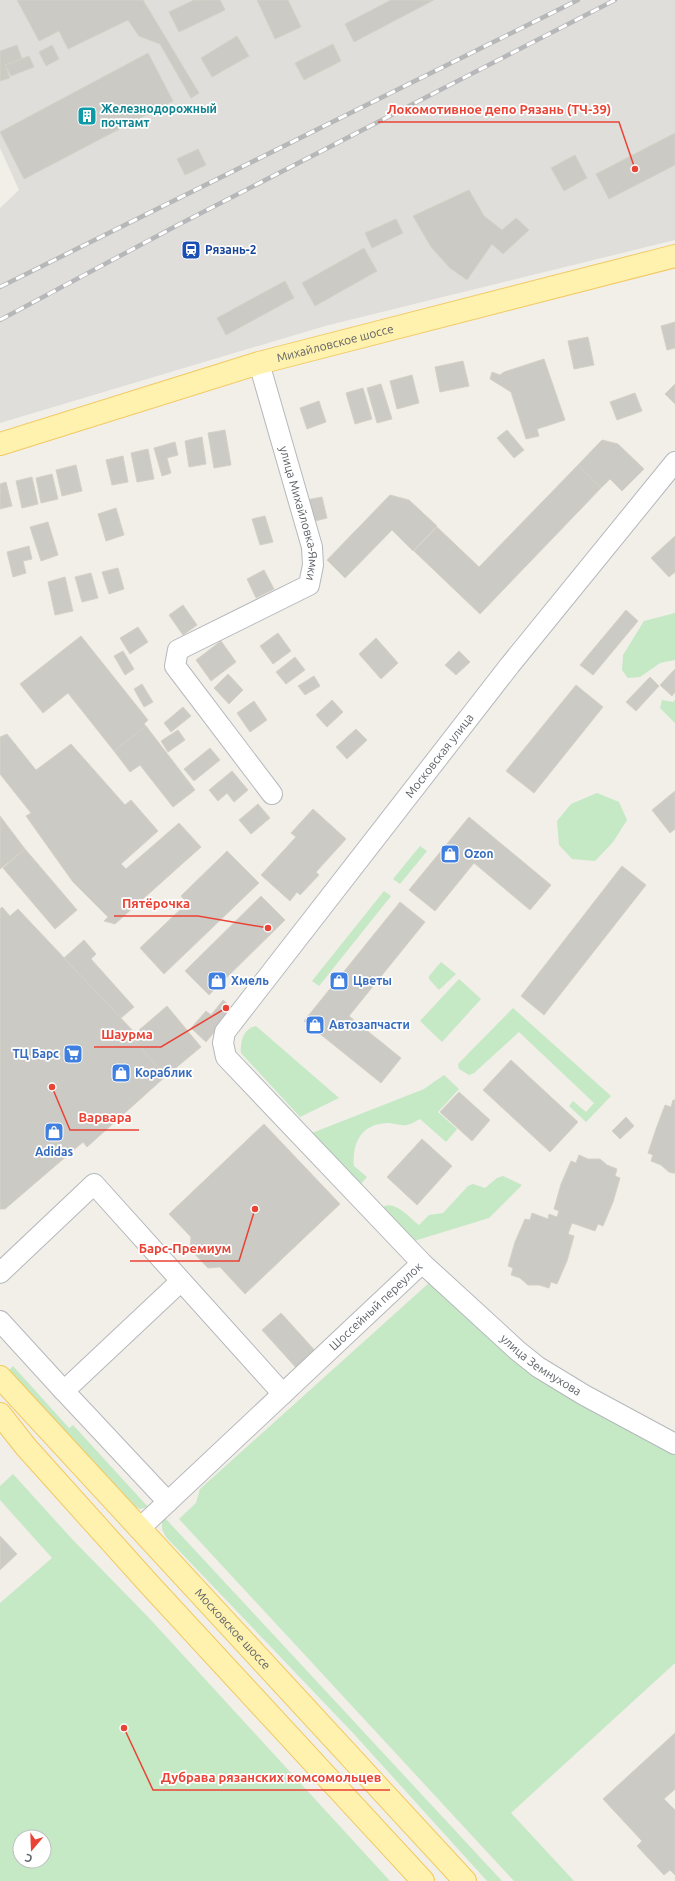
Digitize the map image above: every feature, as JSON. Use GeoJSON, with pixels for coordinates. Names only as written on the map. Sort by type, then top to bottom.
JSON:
{"type":"FeatureCollection","features":[{"type":"Feature","properties":{"kind":"main road","name":"Михайловское шоссе"},"geometry":{"type":"LineString","coordinates":[[0,444],[259,362],[675,256]]}},
{"type":"Feature","properties":{"kind":"main road","name":"Московское шоссе"},"geometry":{"type":"LineString","coordinates":[[0,1377],[465,1881]]}},
{"type":"Feature","properties":{"kind":"main road"},"geometry":{"type":"LineString","coordinates":[[0,1414],[26,1447],[149,1584],[423,1881]]}},
{"type":"Feature","properties":{"kind":"street","name":"улица Михайловка-Ямки"},"geometry":{"type":"LineString","coordinates":[[259,362],[312,547],[313,565],[309,585],[178,650],[175,666],[272,794]]}},
{"type":"Feature","properties":{"kind":"street","name":"Московская улица"},"geometry":{"type":"LineString","coordinates":[[226,1057],[223,1043],[225,1032],[510,665],[675,462]]}},
{"type":"Feature","properties":{"kind":"street","name":"Шоссейный переулок"},"geometry":{"type":"LineString","coordinates":[[140,1529],[422,1263],[226,1057]]}},
{"type":"Feature","properties":{"kind":"street"},"geometry":{"type":"LineString","coordinates":[[0,1273],[94,1184],[283,1394]]}},
{"type":"Feature","properties":{"kind":"street","name":"улица Земнухова"},"geometry":{"type":"LineString","coordinates":[[422,1263],[538,1367],[579,1392],[675,1444]]}},
{"type":"Feature","properties":{"kind":"street"},"geometry":{"type":"LineString","coordinates":[[64,1391],[181,1282]]}},
{"type":"Feature","properties":{"kind":"street"},"geometry":{"type":"LineString","coordinates":[[0,1322],[168,1502]]}},
{"type":"Feature","properties":{"kind":"shaded area"},"geometry":{"type":"Polygon","coordinates":[[[0,0],[675,0],[675,240],[325,326],[0,423],[0,208],[19,190],[0,148],[0,0]]]}},
{"type":"Feature","properties":{"kind":"green space"},"geometry":{"type":"Polygon","coordinates":[[[675,613],[675,660],[660,663],[640,677],[628,678],[622,670],[623,655],[644,621],[675,613]]]}},
{"type":"Feature","properties":{"kind":"green space"},"geometry":{"type":"Polygon","coordinates":[[[662,700],[673,702],[675,700],[675,723],[660,708],[662,700]]]}},
{"type":"Feature","properties":{"kind":"green space"},"geometry":{"type":"Polygon","coordinates":[[[597,793],[619,802],[627,820],[613,842],[595,861],[572,859],[559,845],[557,821],[571,804],[597,793]]]}},
{"type":"Feature","properties":{"kind":"green space"},"geometry":{"type":"Polygon","coordinates":[[[420,846],[427,851],[400,884],[393,879],[420,846]]]}},
{"type":"Feature","properties":{"kind":"green space"},"geometry":{"type":"Polygon","coordinates":[[[384,891],[391,896],[319,986],[312,981],[384,891]]]}},
{"type":"Feature","properties":{"kind":"green space"},"geometry":{"type":"Polygon","coordinates":[[[441,962],[456,974],[439,990],[429,979],[429,976],[441,962]]]}},
{"type":"Feature","properties":{"kind":"green space"},"geometry":{"type":"Polygon","coordinates":[[[459,979],[481,999],[442,1042],[420,1021],[459,979]]]}},
{"type":"Feature","properties":{"kind":"green space"},"geometry":{"type":"Polygon","coordinates":[[[513,1008],[611,1096],[586,1122],[569,1106],[573,1101],[586,1112],[594,1103],[519,1032],[474,1073],[469,1075],[459,1069],[458,1064],[513,1008]]]}},
{"type":"Feature","properties":{"kind":"green space"},"geometry":{"type":"Polygon","coordinates":[[[256,1026],[339,1098],[300,1117],[241,1053],[243,1036],[248,1030],[256,1026]]]}},
{"type":"Feature","properties":{"kind":"green space"},"geometry":{"type":"Polygon","coordinates":[[[444,1075],[459,1089],[438,1112],[457,1129],[446,1142],[420,1119],[408,1125],[387,1123],[378,1124],[371,1127],[360,1136],[355,1150],[354,1166],[367,1177],[359,1186],[307,1135],[424,1089],[444,1075]]]}},
{"type":"Feature","properties":{"kind":"green space"},"geometry":{"type":"Polygon","coordinates":[[[503,1176],[522,1185],[489,1218],[414,1241],[381,1208],[391,1205],[396,1207],[406,1213],[419,1225],[429,1215],[443,1213],[468,1186],[473,1184],[485,1188],[497,1178],[503,1176]]]}},
{"type":"Feature","properties":{"kind":"green space"},"geometry":{"type":"Polygon","coordinates":[[[430,1282],[675,1454],[675,1663],[511,1813],[574,1881],[514,1881],[179,1519],[196,1503],[200,1489],[430,1282]]]}},
{"type":"Feature","properties":{"kind":"green space"},"geometry":{"type":"Polygon","coordinates":[[[13,1366],[69,1428],[73,1425],[148,1507],[140,1509],[135,1506],[64,1433],[9,1370],[13,1366]]]}},
{"type":"Feature","properties":{"kind":"green space"},"geometry":{"type":"Polygon","coordinates":[[[13,1474],[72,1539],[149,1618],[390,1881],[0,1881],[0,1603],[52,1558],[0,1500],[0,1486],[13,1474]]]}},
{"type":"Feature","properties":{"kind":"green space"},"geometry":{"type":"Polygon","coordinates":[[[165,1518],[502,1881],[487,1881],[353,1733],[166,1537],[162,1529],[162,1522],[165,1518]]]}},
{"type":"Feature","properties":{"kind":"building"},"geometry":{"type":"Polygon","coordinates":[[[17,0],[143,0],[199,93],[191,98],[160,44],[139,36],[128,20],[68,49],[59,31],[39,41],[17,0]]]}},
{"type":"Feature","properties":{"kind":"building"},"geometry":{"type":"Polygon","coordinates":[[[194,0],[220,0],[225,10],[179,32],[169,12],[194,0]]]}},
{"type":"Feature","properties":{"kind":"building"},"geometry":{"type":"Polygon","coordinates":[[[257,0],[288,0],[301,27],[275,39],[257,0]]]}},
{"type":"Feature","properties":{"kind":"building"},"geometry":{"type":"Polygon","coordinates":[[[391,0],[434,0],[354,42],[345,24],[391,0]]]}},
{"type":"Feature","properties":{"kind":"building"},"geometry":{"type":"Polygon","coordinates":[[[237,36],[249,56],[212,77],[201,58],[237,36]]]}},
{"type":"Feature","properties":{"kind":"building"},"geometry":{"type":"Polygon","coordinates":[[[333,44],[341,61],[304,80],[295,63],[333,44]]]}},
{"type":"Feature","properties":{"kind":"building"},"geometry":{"type":"Polygon","coordinates":[[[17,45],[22,59],[5,65],[10,78],[0,81],[0,51],[17,45]]]}},
{"type":"Feature","properties":{"kind":"building"},"geometry":{"type":"Polygon","coordinates":[[[52,45],[59,59],[46,66],[39,52],[52,45]]]}},
{"type":"Feature","properties":{"kind":"building","name":"Железнодорожный почтамт"},"geometry":{"type":"Polygon","coordinates":[[[148,53],[173,101],[24,179],[0,132],[148,53]]]}},
{"type":"Feature","properties":{"kind":"building"},"geometry":{"type":"Polygon","coordinates":[[[29,56],[34,67],[11,76],[5,65],[29,56]]]}},
{"type":"Feature","properties":{"kind":"building"},"geometry":{"type":"Polygon","coordinates":[[[675,133],[675,165],[609,199],[596,174],[675,133]]]}},
{"type":"Feature","properties":{"kind":"building"},"geometry":{"type":"Polygon","coordinates":[[[198,149],[206,165],[185,175],[177,159],[198,149]]]}},
{"type":"Feature","properties":{"kind":"building"},"geometry":{"type":"Polygon","coordinates":[[[575,155],[587,178],[564,191],[551,168],[575,155]]]}},
{"type":"Feature","properties":{"kind":"building"},"geometry":{"type":"Polygon","coordinates":[[[469,190],[484,216],[502,230],[516,218],[529,230],[503,254],[492,244],[467,280],[450,268],[431,247],[413,216],[469,190]]]}},
{"type":"Feature","properties":{"kind":"building"},"geometry":{"type":"Polygon","coordinates":[[[396,219],[403,233],[372,248],[365,233],[396,219]]]}},
{"type":"Feature","properties":{"kind":"building"},"geometry":{"type":"Polygon","coordinates":[[[364,248],[377,271],[315,306],[302,283],[364,248]]]}},
{"type":"Feature","properties":{"kind":"building"},"geometry":{"type":"Polygon","coordinates":[[[285,281],[294,298],[226,335],[217,318],[285,281]]]}},
{"type":"Feature","properties":{"kind":"building"},"geometry":{"type":"Polygon","coordinates":[[[675,322],[675,348],[667,350],[661,326],[675,322]]]}},
{"type":"Feature","properties":{"kind":"building"},"geometry":{"type":"Polygon","coordinates":[[[588,337],[594,365],[574,369],[568,341],[588,337]]]}},
{"type":"Feature","properties":{"kind":"building"},"geometry":{"type":"Polygon","coordinates":[[[544,359],[565,420],[537,429],[539,436],[526,439],[511,392],[490,379],[492,372],[500,375],[504,372],[544,359]]]}},
{"type":"Feature","properties":{"kind":"building"},"geometry":{"type":"Polygon","coordinates":[[[463,361],[469,386],[440,392],[435,367],[463,361]]]}},
{"type":"Feature","properties":{"kind":"building"},"geometry":{"type":"Polygon","coordinates":[[[412,375],[419,403],[397,409],[390,381],[412,375]]]}},
{"type":"Feature","properties":{"kind":"building"},"geometry":{"type":"Polygon","coordinates":[[[381,384],[392,419],[377,423],[367,388],[381,384]]]}},
{"type":"Feature","properties":{"kind":"building"},"geometry":{"type":"Polygon","coordinates":[[[675,384],[675,404],[665,394],[675,384]]]}},
{"type":"Feature","properties":{"kind":"building"},"geometry":{"type":"Polygon","coordinates":[[[363,388],[372,419],[355,424],[346,393],[363,388]]]}},
{"type":"Feature","properties":{"kind":"building"},"geometry":{"type":"Polygon","coordinates":[[[635,393],[642,411],[617,420],[610,402],[635,393]]]}},
{"type":"Feature","properties":{"kind":"building"},"geometry":{"type":"Polygon","coordinates":[[[319,401],[326,422],[307,429],[300,408],[319,401]]]}},
{"type":"Feature","properties":{"kind":"building"},"geometry":{"type":"Polygon","coordinates":[[[225,430],[231,465],[214,468],[208,433],[225,430]]]}},
{"type":"Feature","properties":{"kind":"building"},"geometry":{"type":"Polygon","coordinates":[[[507,430],[524,450],[514,458],[497,438],[507,430]]]}},
{"type":"Feature","properties":{"kind":"building"},"geometry":{"type":"Polygon","coordinates":[[[202,437],[206,464],[189,467],[185,441],[202,437]]]}},
{"type":"Feature","properties":{"kind":"building"},"geometry":{"type":"Polygon","coordinates":[[[602,440],[618,444],[644,469],[622,491],[610,479],[601,488],[578,465],[602,440]]]}},
{"type":"Feature","properties":{"kind":"building"},"geometry":{"type":"Polygon","coordinates":[[[175,442],[178,455],[167,458],[171,473],[162,476],[154,448],[175,442]]]}},
{"type":"Feature","properties":{"kind":"building"},"geometry":{"type":"Polygon","coordinates":[[[148,449],[154,479],[137,482],[131,453],[148,449]]]}},
{"type":"Feature","properties":{"kind":"building"},"geometry":{"type":"Polygon","coordinates":[[[123,456],[128,482],[112,485],[106,460],[123,456]]]}},
{"type":"Feature","properties":{"kind":"building"},"geometry":{"type":"Polygon","coordinates":[[[76,465],[82,491],[62,496],[56,470],[76,465]]]}},
{"type":"Feature","properties":{"kind":"building"},"geometry":{"type":"Polygon","coordinates":[[[578,465],[601,488],[480,614],[414,551],[437,527],[479,567],[578,465]]]}},
{"type":"Feature","properties":{"kind":"building"},"geometry":{"type":"Polygon","coordinates":[[[52,474],[58,499],[41,503],[36,478],[52,474]]]}},
{"type":"Feature","properties":{"kind":"building"},"geometry":{"type":"Polygon","coordinates":[[[32,477],[38,504],[22,508],[16,481],[32,477]]]}},
{"type":"Feature","properties":{"kind":"building"},"geometry":{"type":"Polygon","coordinates":[[[6,482],[12,506],[0,509],[0,484],[6,482]]]}},
{"type":"Feature","properties":{"kind":"building"},"geometry":{"type":"Polygon","coordinates":[[[390,495],[409,500],[437,526],[413,551],[392,530],[345,578],[327,560],[390,495]]]}},
{"type":"Feature","properties":{"kind":"building"},"geometry":{"type":"Polygon","coordinates":[[[322,497],[327,518],[311,522],[306,500],[322,497]]]}},
{"type":"Feature","properties":{"kind":"building"},"geometry":{"type":"Polygon","coordinates":[[[116,508],[124,535],[106,541],[98,514],[116,508]]]}},
{"type":"Feature","properties":{"kind":"building"},"geometry":{"type":"Polygon","coordinates":[[[265,516],[273,542],[260,545],[252,519],[265,516]]]}},
{"type":"Feature","properties":{"kind":"building"},"geometry":{"type":"Polygon","coordinates":[[[48,522],[58,555],[41,561],[30,527],[48,522]]]}},
{"type":"Feature","properties":{"kind":"building"},"geometry":{"type":"Polygon","coordinates":[[[675,536],[675,572],[669,577],[651,558],[675,536]]]}},
{"type":"Feature","properties":{"kind":"building"},"geometry":{"type":"Polygon","coordinates":[[[29,546],[32,559],[23,561],[26,573],[13,577],[7,552],[29,546]]]}},
{"type":"Feature","properties":{"kind":"building"},"geometry":{"type":"Polygon","coordinates":[[[118,568],[124,589],[109,594],[102,572],[118,568]]]}},
{"type":"Feature","properties":{"kind":"building"},"geometry":{"type":"Polygon","coordinates":[[[264,570],[274,589],[256,598],[247,579],[264,570]]]}},
{"type":"Feature","properties":{"kind":"building"},"geometry":{"type":"Polygon","coordinates":[[[91,573],[98,598],[82,602],[75,577],[91,573]]]}},
{"type":"Feature","properties":{"kind":"building"},"geometry":{"type":"Polygon","coordinates":[[[65,577],[73,611],[55,615],[48,582],[65,577]]]}},
{"type":"Feature","properties":{"kind":"building"},"geometry":{"type":"Polygon","coordinates":[[[183,605],[197,625],[183,635],[169,615],[183,605]]]}},
{"type":"Feature","properties":{"kind":"building"},"geometry":{"type":"Polygon","coordinates":[[[626,610],[638,621],[593,675],[580,665],[626,610]]]}},
{"type":"Feature","properties":{"kind":"building"},"geometry":{"type":"Polygon","coordinates":[[[138,627],[148,642],[130,654],[120,638],[138,627]]]}},
{"type":"Feature","properties":{"kind":"building"},"geometry":{"type":"Polygon","coordinates":[[[278,633],[291,651],[273,664],[260,646],[278,633]]]}},
{"type":"Feature","properties":{"kind":"building"},"geometry":{"type":"Polygon","coordinates":[[[81,636],[148,720],[144,724],[146,726],[114,751],[68,693],[43,713],[20,684],[81,636]]]}},
{"type":"Feature","properties":{"kind":"building"},"geometry":{"type":"Polygon","coordinates":[[[376,638],[398,663],[381,679],[359,654],[376,638]]]}},
{"type":"Feature","properties":{"kind":"building"},"geometry":{"type":"Polygon","coordinates":[[[221,641],[236,662],[211,681],[196,660],[221,641]]]}},
{"type":"Feature","properties":{"kind":"building"},"geometry":{"type":"Polygon","coordinates":[[[123,651],[134,669],[125,675],[114,656],[123,651]]]}},
{"type":"Feature","properties":{"kind":"building"},"geometry":{"type":"Polygon","coordinates":[[[459,651],[470,662],[456,675],[445,665],[459,651]]]}},
{"type":"Feature","properties":{"kind":"building"},"geometry":{"type":"Polygon","coordinates":[[[295,657],[305,670],[286,684],[276,672],[295,657]]]}},
{"type":"Feature","properties":{"kind":"building"},"geometry":{"type":"Polygon","coordinates":[[[675,669],[675,692],[672,696],[660,685],[675,669]]]}},
{"type":"Feature","properties":{"kind":"building"},"geometry":{"type":"Polygon","coordinates":[[[228,674],[243,690],[229,704],[214,688],[228,674]]]}},
{"type":"Feature","properties":{"kind":"building"},"geometry":{"type":"Polygon","coordinates":[[[314,676],[320,686],[305,695],[298,686],[314,676]]]}},
{"type":"Feature","properties":{"kind":"building"},"geometry":{"type":"Polygon","coordinates":[[[650,677],[659,686],[636,711],[626,702],[650,677]]]}},
{"type":"Feature","properties":{"kind":"building"},"geometry":{"type":"Polygon","coordinates":[[[142,684],[153,702],[144,707],[134,689],[142,684]]]}},
{"type":"Feature","properties":{"kind":"building"},"geometry":{"type":"Polygon","coordinates":[[[576,685],[603,707],[534,793],[506,771],[576,685]]]}},
{"type":"Feature","properties":{"kind":"building"},"geometry":{"type":"Polygon","coordinates":[[[332,700],[343,712],[327,727],[316,715],[332,700]]]}},
{"type":"Feature","properties":{"kind":"building"},"geometry":{"type":"Polygon","coordinates":[[[254,701],[267,720],[250,732],[237,713],[254,701]]]}},
{"type":"Feature","properties":{"kind":"building"},"geometry":{"type":"Polygon","coordinates":[[[183,707],[191,716],[171,732],[164,723],[183,707]]]}},
{"type":"Feature","properties":{"kind":"building"},"geometry":{"type":"Polygon","coordinates":[[[146,726],[195,790],[173,807],[140,765],[130,772],[114,751],[146,726]]]}},
{"type":"Feature","properties":{"kind":"building"},"geometry":{"type":"Polygon","coordinates":[[[356,729],[367,740],[347,759],[336,747],[356,729]]]}},
{"type":"Feature","properties":{"kind":"building"},"geometry":{"type":"Polygon","coordinates":[[[178,730],[185,740],[168,752],[161,741],[178,730]]]}},
{"type":"Feature","properties":{"kind":"building"},"geometry":{"type":"Polygon","coordinates":[[[7,734],[36,770],[71,744],[125,805],[131,800],[158,831],[121,864],[126,869],[179,823],[201,847],[115,924],[104,921],[108,917],[73,882],[26,816],[31,813],[0,774],[0,737],[7,734]]]}},
{"type":"Feature","properties":{"kind":"building"},"geometry":{"type":"Polygon","coordinates":[[[210,748],[220,760],[194,781],[184,769],[210,748]]]}},
{"type":"Feature","properties":{"kind":"building"},"geometry":{"type":"Polygon","coordinates":[[[232,771],[248,790],[234,802],[227,793],[218,801],[209,790],[232,771]]]}},
{"type":"Feature","properties":{"kind":"building"},"geometry":{"type":"Polygon","coordinates":[[[675,791],[675,829],[670,833],[652,810],[675,791]]]}},
{"type":"Feature","properties":{"kind":"building"},"geometry":{"type":"Polygon","coordinates":[[[258,804],[270,818],[251,834],[239,820],[258,804]]]}},
{"type":"Feature","properties":{"kind":"building"},"geometry":{"type":"Polygon","coordinates":[[[313,809],[346,839],[316,872],[319,875],[300,895],[297,892],[290,901],[261,875],[296,837],[291,833],[313,809]]]}},
{"type":"Feature","properties":{"kind":"building"},"geometry":{"type":"Polygon","coordinates":[[[0,816],[25,849],[0,869],[0,816]]]}},
{"type":"Feature","properties":{"kind":"building"},"geometry":{"type":"Polygon","coordinates":[[[469,817],[551,885],[530,910],[474,863],[435,911],[409,890],[469,817]]]}},
{"type":"Feature","properties":{"kind":"building"},"geometry":{"type":"Polygon","coordinates":[[[25,849],[77,910],[55,929],[3,868],[25,849]]]}},
{"type":"Feature","properties":{"kind":"building"},"geometry":{"type":"Polygon","coordinates":[[[227,851],[259,883],[164,974],[140,948],[187,903],[181,896],[227,851]]]}},
{"type":"Feature","properties":{"kind":"building"},"geometry":{"type":"Polygon","coordinates":[[[622,866],[646,885],[544,1015],[521,996],[622,866]]]}},
{"type":"Feature","properties":{"kind":"building"},"geometry":{"type":"Polygon","coordinates":[[[261,896],[285,920],[209,995],[185,971],[261,896]]]}},
{"type":"Feature","properties":{"kind":"building"},"geometry":{"type":"Polygon","coordinates":[[[400,902],[425,922],[349,1016],[401,1058],[381,1083],[304,1021],[400,902]]]}},
{"type":"Feature","properties":{"kind":"building","name":"ТЦ Барс"},"geometry":{"type":"Polygon","coordinates":[[[2,907],[10,916],[18,909],[135,1033],[131,1037],[166,1076],[87,1147],[83,1142],[5,1209],[0,1209],[0,909],[2,907]]]}},
{"type":"Feature","properties":{"kind":"building"},"geometry":{"type":"Polygon","coordinates":[[[84,940],[96,954],[91,959],[134,1007],[121,1018],[64,958],[84,940]]]}},
{"type":"Feature","properties":{"kind":"building"},"geometry":{"type":"Polygon","coordinates":[[[223,1000],[234,1009],[206,1042],[191,1028],[206,1011],[211,1015],[223,1000]]]}},
{"type":"Feature","properties":{"kind":"building"},"geometry":{"type":"Polygon","coordinates":[[[167,1006],[201,1047],[166,1076],[131,1037],[167,1006]]]}},
{"type":"Feature","properties":{"kind":"building"},"geometry":{"type":"Polygon","coordinates":[[[511,1060],[578,1122],[550,1152],[483,1090],[511,1060]]]}},
{"type":"Feature","properties":{"kind":"building"},"geometry":{"type":"Polygon","coordinates":[[[459,1092],[490,1120],[472,1141],[440,1112],[459,1092]]]}},
{"type":"Feature","properties":{"kind":"building"},"geometry":{"type":"Polygon","coordinates":[[[673,1100],[675,1100],[675,1173],[669,1172],[661,1165],[651,1161],[653,1155],[648,1153],[665,1105],[671,1107],[673,1100]]]}},
{"type":"Feature","properties":{"kind":"building"},"geometry":{"type":"Polygon","coordinates":[[[626,1117],[634,1126],[620,1139],[612,1131],[626,1117]]]}},
{"type":"Feature","properties":{"kind":"building"},"geometry":{"type":"Polygon","coordinates":[[[264,1124],[340,1204],[245,1294],[220,1267],[208,1268],[190,1249],[191,1237],[169,1214],[264,1124]]]}},
{"type":"Feature","properties":{"kind":"building"},"geometry":{"type":"Polygon","coordinates":[[[422,1139],[452,1166],[417,1205],[387,1177],[422,1139]]]}},
{"type":"Feature","properties":{"kind":"building"},"geometry":{"type":"Polygon","coordinates":[[[579,1155],[588,1159],[600,1159],[607,1165],[617,1169],[615,1176],[620,1178],[613,1202],[603,1226],[598,1224],[595,1231],[572,1223],[568,1234],[574,1236],[567,1261],[557,1284],[551,1282],[549,1288],[539,1285],[528,1285],[520,1278],[511,1275],[513,1268],[508,1266],[515,1242],[525,1219],[530,1220],[532,1213],[548,1219],[549,1214],[557,1217],[559,1211],[554,1209],[561,1184],[571,1161],[576,1163],[579,1155]]]}},
{"type":"Feature","properties":{"kind":"building"},"geometry":{"type":"Polygon","coordinates":[[[281,1313],[318,1354],[299,1371],[262,1330],[281,1313]]]}},
{"type":"Feature","properties":{"kind":"building"},"geometry":{"type":"Polygon","coordinates":[[[0,1536],[17,1554],[0,1570],[0,1536]]]}},
{"type":"Feature","properties":{"kind":"building"},"geometry":{"type":"Polygon","coordinates":[[[675,1733],[675,1789],[664,1799],[675,1810],[675,1875],[670,1870],[664,1875],[637,1846],[642,1841],[603,1799],[675,1733]]]}},
{"type":"Feature","properties":{"kind":"railway"},"geometry":{"type":"LineString","coordinates":[[0,287],[578,0]]}},
{"type":"Feature","properties":{"kind":"railway"},"geometry":{"type":"LineString","coordinates":[[0,320],[176,226],[615,0]]}},
{"type":"Feature","properties":{"kind":"place","name":"Железнодорожный почтамт"},"geometry":{"type":"Point","coordinates":[87,116]}},
{"type":"Feature","properties":{"kind":"place","name":"Локомотивное депо Рязань (ТЧ-39)"},"geometry":{"type":"Point","coordinates":[635,169]}},
{"type":"Feature","properties":{"kind":"place","name":"Рязань-2"},"geometry":{"type":"Point","coordinates":[191,250]}},
{"type":"Feature","properties":{"kind":"place","name":"Ozon"},"geometry":{"type":"Point","coordinates":[450,854]}},
{"type":"Feature","properties":{"kind":"place","name":"Пятёрочка"},"geometry":{"type":"Point","coordinates":[268,928]}},
{"type":"Feature","properties":{"kind":"place","name":"Хмель"},"geometry":{"type":"Point","coordinates":[217,981]}},
{"type":"Feature","properties":{"kind":"place","name":"Цветы"},"geometry":{"type":"Point","coordinates":[339,981]}},
{"type":"Feature","properties":{"kind":"place","name":"Шаурма"},"geometry":{"type":"Point","coordinates":[226,1008]}},
{"type":"Feature","properties":{"kind":"place","name":"Автозапчасти"},"geometry":{"type":"Point","coordinates":[315,1025]}},
{"type":"Feature","properties":{"kind":"place","name":"ТЦ Барс"},"geometry":{"type":"Point","coordinates":[73,1054]}},
{"type":"Feature","properties":{"kind":"place","name":"Кораблик"},"geometry":{"type":"Point","coordinates":[121,1073]}},
{"type":"Feature","properties":{"kind":"place","name":"Варвара"},"geometry":{"type":"Point","coordinates":[52,1087]}},
{"type":"Feature","properties":{"kind":"place","name":"Adidas"},"geometry":{"type":"Point","coordinates":[54,1132]}},
{"type":"Feature","properties":{"kind":"place","name":"Барс-Премиум"},"geometry":{"type":"Point","coordinates":[255,1209]}},
{"type":"Feature","properties":{"kind":"place","name":"Дубрава рязанских комсомольцев"},"geometry":{"type":"Point","coordinates":[124,1728]}}]}
